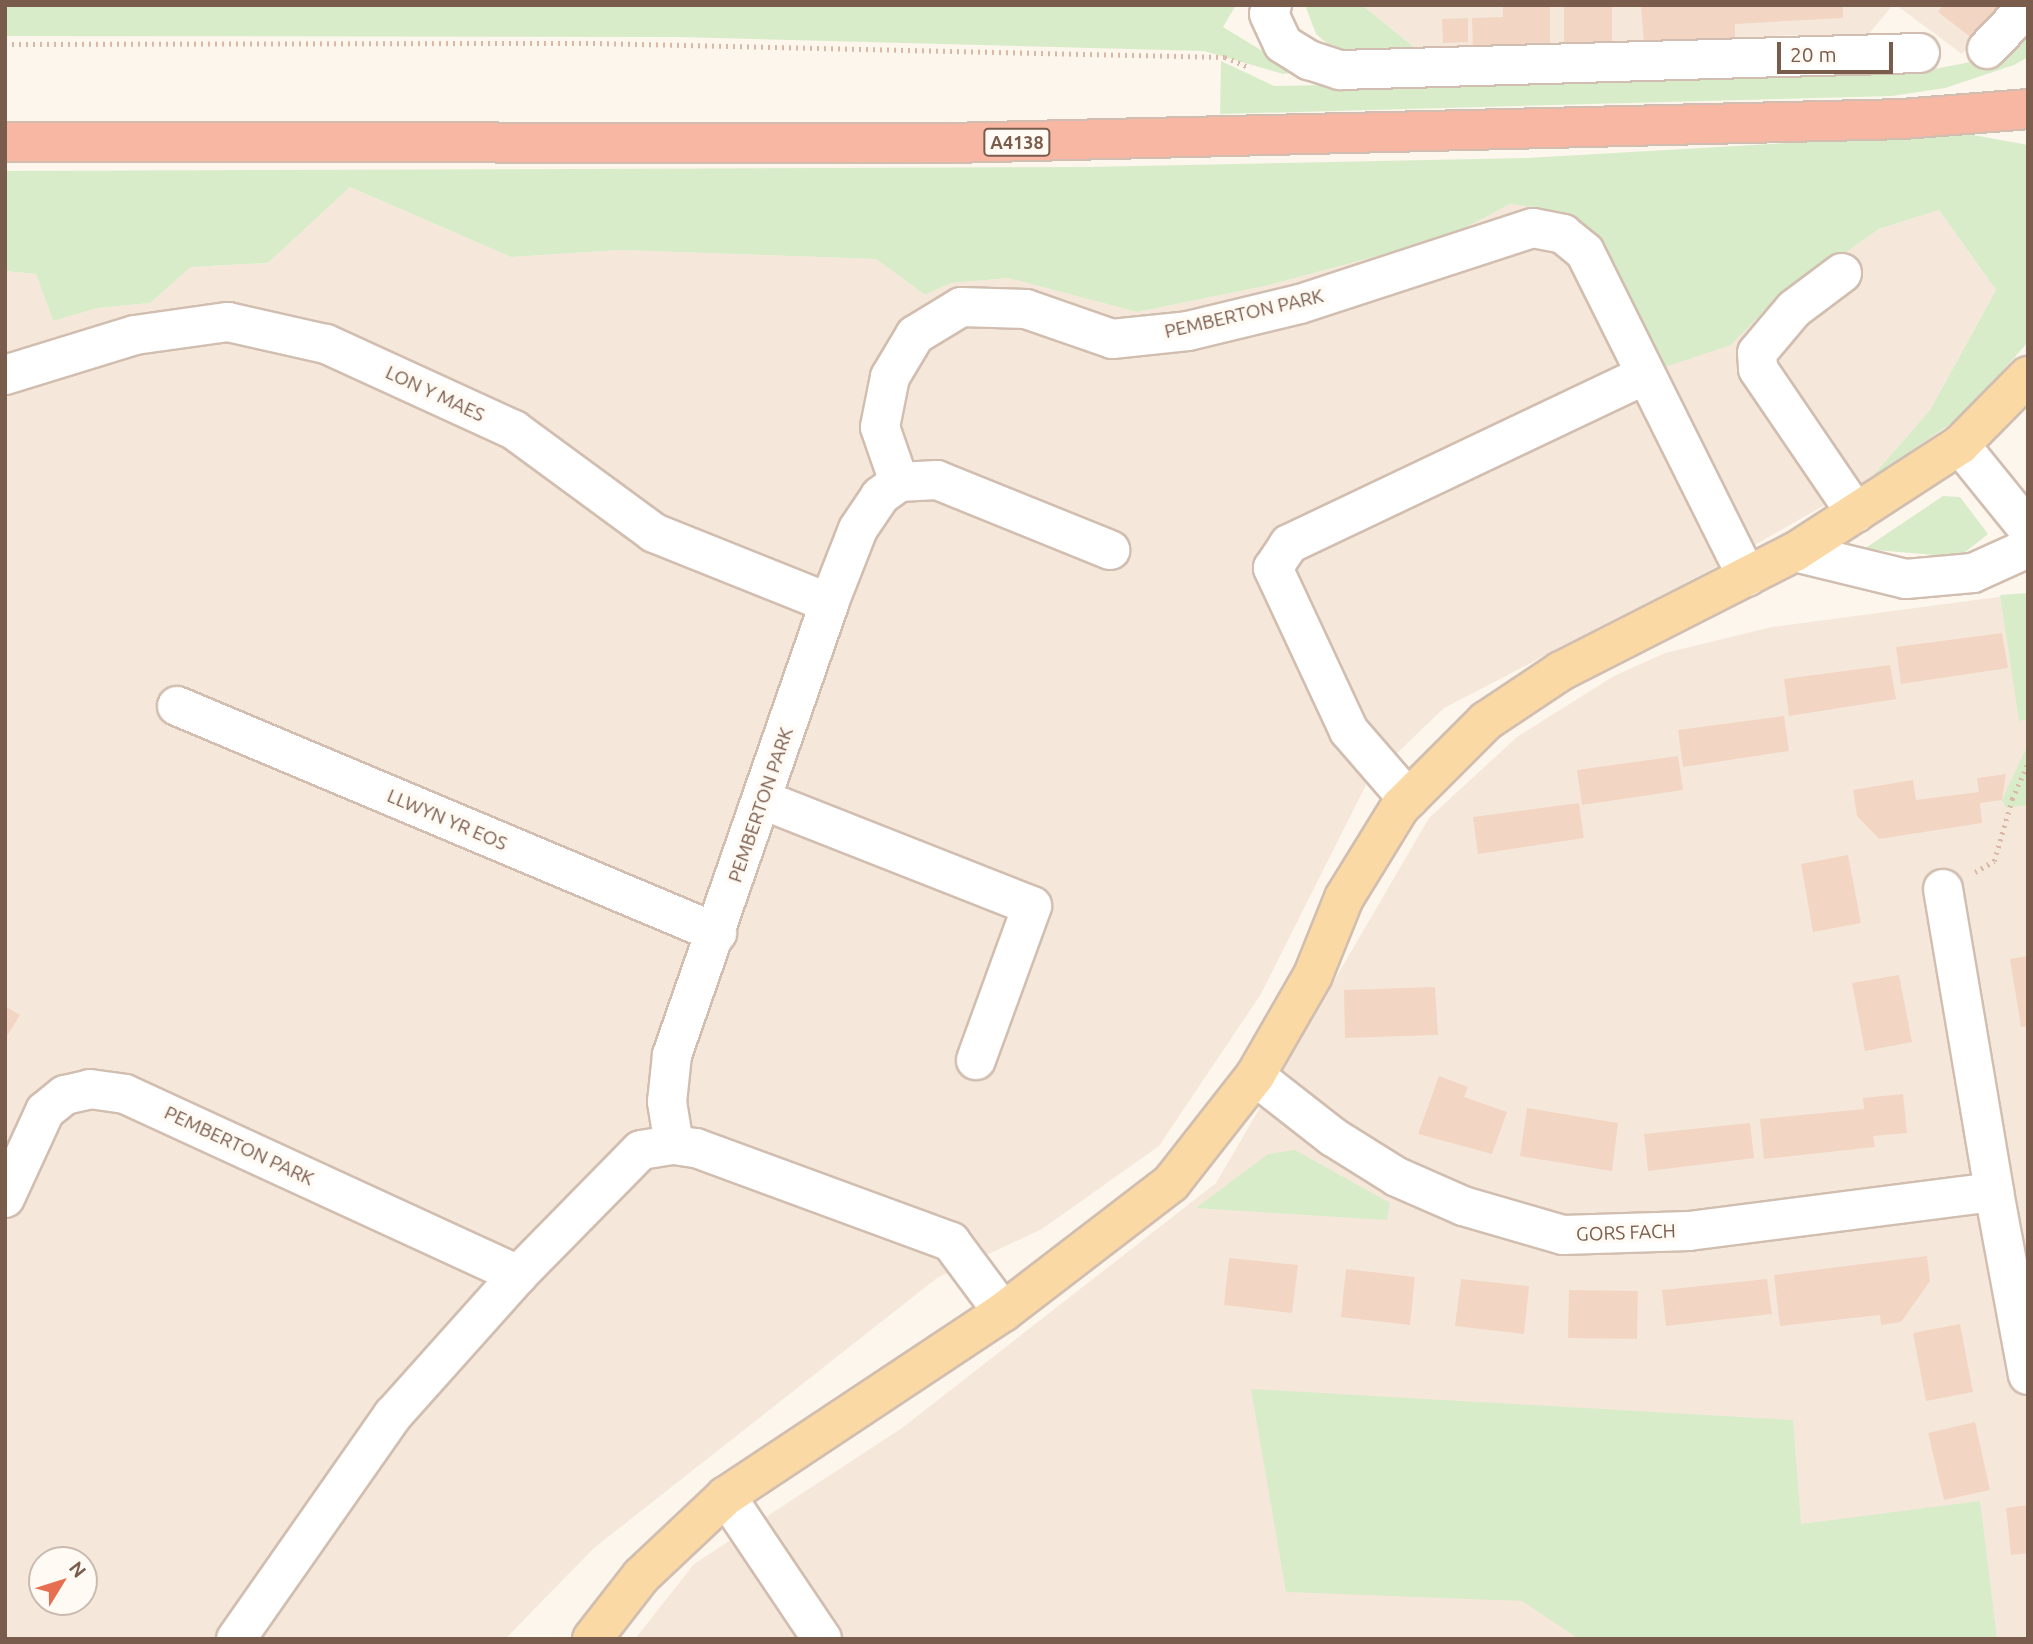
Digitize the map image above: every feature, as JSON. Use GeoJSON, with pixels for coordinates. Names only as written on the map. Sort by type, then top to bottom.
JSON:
{"type":"FeatureCollection","features":[{"type":"Feature","properties":{"kind":"highway","name":"A4138"},"geometry":{"type":"LineString","coordinates":[[5,142],[950,143],[1902,119],[2028,109]]}},
{"type":"Feature","properties":{"kind":"main road"},"geometry":{"type":"LineString","coordinates":[[592,1639],[641,1576],[726,1496],[1003,1312],[1171,1183],[1255,1076],[1313,975],[1344,898],[1408,799],[1486,721],[1550,678],[1795,552],[1960,445],[2028,376]]}},
{"type":"Feature","properties":{"kind":"street"},"geometry":{"type":"LineString","coordinates":[[1272,5],[1269,14],[1283,44],[1309,60],[1340,70],[1920,53]]}},
{"type":"Feature","properties":{"kind":"street"},"geometry":{"type":"LineString","coordinates":[[1987,48],[2028,6]]}},
{"type":"Feature","properties":{"kind":"street","name":"PEMBERTON PARK"},"geometry":{"type":"LineString","coordinates":[[674,1145],[667,1102],[672,1055],[718,933],[829,603],[858,529],[880,496],[899,482],[880,427],[890,377],[915,335],[961,307],[1026,309],[1112,339],[1188,331],[1300,304],[1533,228],[1563,234],[1585,251],[1747,577]]}},
{"type":"Feature","properties":{"kind":"street"},"geometry":{"type":"LineString","coordinates":[[1842,273],[1794,309],[1757,353],[1758,369],[1856,513]]}},
{"type":"Feature","properties":{"kind":"street","name":"LON Y MAES"},"geometry":{"type":"LineString","coordinates":[[5,375],[135,335],[228,322],[326,344],[514,430],[654,533],[829,603]]}},
{"type":"Feature","properties":{"kind":"street"},"geometry":{"type":"LineString","coordinates":[[1408,799],[1349,731],[1273,568],[1289,544],[1645,375]]}},
{"type":"Feature","properties":{"kind":"street"},"geometry":{"type":"LineString","coordinates":[[1960,445],[2028,529]]}},
{"type":"Feature","properties":{"kind":"street"},"geometry":{"type":"LineString","coordinates":[[899,482],[937,480],[1110,550]]}},
{"type":"Feature","properties":{"kind":"street"},"geometry":{"type":"LineString","coordinates":[[1795,552],[1906,579],[1973,573],[2028,548]]}},
{"type":"Feature","properties":{"kind":"street","name":"LLWYN YR EOS"},"geometry":{"type":"LineString","coordinates":[[177,706],[718,933]]}},
{"type":"Feature","properties":{"kind":"street"},"geometry":{"type":"LineString","coordinates":[[763,800],[1032,906],[976,1060]]}},
{"type":"Feature","properties":{"kind":"street"},"geometry":{"type":"LineString","coordinates":[[1943,889],[2028,1375]]}},
{"type":"Feature","properties":{"kind":"street","name":"GORS FACH"},"geometry":{"type":"LineString","coordinates":[[1255,1076],[1333,1137],[1397,1177],[1463,1206],[1563,1235],[1689,1231],[1994,1192]]}},
{"type":"Feature","properties":{"kind":"street","name":"PEMBERTON PARK"},"geometry":{"type":"LineString","coordinates":[[5,1198],[45,1111],[65,1095],[90,1088],[125,1094],[519,1275]]}},
{"type":"Feature","properties":{"kind":"street"},"geometry":{"type":"LineString","coordinates":[[236,1639],[393,1415],[519,1275],[641,1150],[674,1145],[735,1161],[951,1242],[1003,1312]]}},
{"type":"Feature","properties":{"kind":"street"},"geometry":{"type":"LineString","coordinates":[[726,1496],[822,1639]]}},
{"type":"Feature","properties":{"kind":"path"},"geometry":{"type":"LineString","coordinates":[[5,44],[730,46],[1225,57],[1259,72]]}},
{"type":"Feature","properties":{"kind":"path"},"geometry":{"type":"LineString","coordinates":[[1943,889],[1994,861],[2028,763]]}},
{"type":"Feature","properties":{"kind":"shaded area"},"geometry":{"type":"Polygon","coordinates":[[[1362,5],[1893,5],[1867,36],[1788,35],[1612,47],[1420,52],[1362,5]]]}},
{"type":"Feature","properties":{"kind":"shaded area"},"geometry":{"type":"Polygon","coordinates":[[[1896,5],[1999,5],[1962,54],[1896,5]]]}},
{"type":"Feature","properties":{"kind":"shaded area"},"geometry":{"type":"Polygon","coordinates":[[[350,187],[511,257],[620,250],[876,259],[925,295],[951,283],[1008,278],[1137,312],[1265,286],[1448,237],[1510,204],[1542,208],[1570,221],[1731,345],[1767,308],[1879,229],[1939,210],[1996,290],[1930,410],[1870,479],[1720,565],[1444,708],[1368,781],[1261,994],[1159,1146],[1042,1229],[937,1278],[594,1548],[505,1639],[5,1639],[5,271],[36,274],[53,321],[98,308],[150,303],[191,267],[268,263],[350,187]]]}},
{"type":"Feature","properties":{"kind":"shaded area"},"geometry":{"type":"Polygon","coordinates":[[[2028,593],[2028,1639],[635,1639],[694,1564],[902,1428],[1216,1183],[1429,818],[1517,737],[1614,676],[1665,653],[1772,627],[2028,593]]]}},
{"type":"Feature","properties":{"kind":"green space"},"geometry":{"type":"Polygon","coordinates":[[[5,5],[1236,5],[1223,27],[1297,72],[1283,74],[1204,51],[678,37],[5,36],[5,5]]]}},
{"type":"Feature","properties":{"kind":"green space"},"geometry":{"type":"Polygon","coordinates":[[[1305,5],[1362,5],[1420,52],[1337,52],[1316,34],[1305,5]]]}},
{"type":"Feature","properties":{"kind":"green space"},"geometry":{"type":"Polygon","coordinates":[[[2028,35],[2028,57],[2014,65],[1945,88],[1892,96],[1220,114],[1221,61],[1274,86],[1907,74],[1987,59],[2028,35]]]}},
{"type":"Feature","properties":{"kind":"green space"},"geometry":{"type":"Polygon","coordinates":[[[1962,133],[2028,145],[2028,342],[1965,414],[1870,479],[1930,410],[1996,290],[1939,210],[1879,229],[1767,308],[1731,345],[1662,368],[1570,221],[1542,208],[1510,204],[1448,237],[1265,286],[1137,312],[1008,278],[951,283],[925,295],[876,259],[620,250],[511,257],[350,187],[268,263],[191,267],[150,303],[98,308],[53,321],[36,274],[5,271],[5,171],[1088,167],[1527,158],[1962,133]]]}},
{"type":"Feature","properties":{"kind":"green space"},"geometry":{"type":"Polygon","coordinates":[[[1943,496],[1960,497],[1988,534],[1959,557],[1864,549],[1943,496]]]}},
{"type":"Feature","properties":{"kind":"green space"},"geometry":{"type":"Polygon","coordinates":[[[2028,593],[2028,719],[2019,721],[2000,595],[2028,593]]]}},
{"type":"Feature","properties":{"kind":"green space"},"geometry":{"type":"Polygon","coordinates":[[[2028,744],[2028,805],[2006,808],[2002,800],[2028,744]]]}},
{"type":"Feature","properties":{"kind":"green space"},"geometry":{"type":"Polygon","coordinates":[[[1295,1150],[1390,1203],[1387,1220],[1196,1208],[1268,1154],[1295,1150]]]}},
{"type":"Feature","properties":{"kind":"green space"},"geometry":{"type":"Polygon","coordinates":[[[1251,1389],[1793,1420],[1801,1524],[1980,1501],[1997,1639],[1579,1639],[1522,1601],[1286,1592],[1251,1389]]]}},
{"type":"Feature","properties":{"kind":"building"},"geometry":{"type":"Polygon","coordinates":[[[1503,5],[1550,5],[1550,49],[1473,51],[1472,18],[1503,17],[1503,5]]]}},
{"type":"Feature","properties":{"kind":"building"},"geometry":{"type":"Polygon","coordinates":[[[1564,5],[1612,5],[1612,47],[1564,48],[1564,5]]]}},
{"type":"Feature","properties":{"kind":"building"},"geometry":{"type":"Polygon","coordinates":[[[1641,5],[1843,5],[1843,18],[1735,24],[1735,38],[1644,43],[1641,5]]]}},
{"type":"Feature","properties":{"kind":"building"},"geometry":{"type":"Polygon","coordinates":[[[1943,5],[1999,5],[1973,39],[1938,12],[1943,5]]]}},
{"type":"Feature","properties":{"kind":"building"},"geometry":{"type":"Polygon","coordinates":[[[1468,18],[1468,42],[1443,43],[1442,19],[1468,18]]]}},
{"type":"Feature","properties":{"kind":"building"},"geometry":{"type":"Polygon","coordinates":[[[2002,633],[2008,668],[1901,684],[1896,647],[2002,633]]]}},
{"type":"Feature","properties":{"kind":"building"},"geometry":{"type":"Polygon","coordinates":[[[1890,665],[1896,699],[1789,716],[1784,679],[1890,665]]]}},
{"type":"Feature","properties":{"kind":"building"},"geometry":{"type":"Polygon","coordinates":[[[1784,716],[1789,751],[1683,767],[1678,730],[1784,716]]]}},
{"type":"Feature","properties":{"kind":"building"},"geometry":{"type":"Polygon","coordinates":[[[1678,756],[1683,790],[1582,805],[1577,770],[1678,756]]]}},
{"type":"Feature","properties":{"kind":"building"},"geometry":{"type":"Polygon","coordinates":[[[2006,774],[2002,800],[1980,803],[1982,823],[1879,839],[1857,816],[1853,790],[1913,780],[1916,800],[1979,792],[1977,778],[2006,774]]]}},
{"type":"Feature","properties":{"kind":"building"},"geometry":{"type":"Polygon","coordinates":[[[1579,803],[1584,838],[1478,854],[1473,817],[1579,803]]]}},
{"type":"Feature","properties":{"kind":"building"},"geometry":{"type":"Polygon","coordinates":[[[1848,855],[1861,923],[1813,932],[1801,864],[1848,855]]]}},
{"type":"Feature","properties":{"kind":"building"},"geometry":{"type":"Polygon","coordinates":[[[2028,956],[2028,1026],[2021,1027],[2010,959],[2028,956]]]}},
{"type":"Feature","properties":{"kind":"building"},"geometry":{"type":"Polygon","coordinates":[[[1899,975],[1912,1042],[1865,1051],[1852,983],[1899,975]]]}},
{"type":"Feature","properties":{"kind":"building"},"geometry":{"type":"Polygon","coordinates":[[[1435,987],[1438,1035],[1345,1038],[1344,990],[1435,987]]]}},
{"type":"Feature","properties":{"kind":"building"},"geometry":{"type":"Polygon","coordinates":[[[5,1006],[20,1015],[5,1039],[5,1006]]]}},
{"type":"Feature","properties":{"kind":"building"},"geometry":{"type":"Polygon","coordinates":[[[1439,1076],[1468,1087],[1464,1097],[1507,1112],[1492,1154],[1418,1134],[1439,1076]]]}},
{"type":"Feature","properties":{"kind":"building"},"geometry":{"type":"Polygon","coordinates":[[[1903,1094],[1907,1133],[1873,1136],[1875,1147],[1764,1159],[1760,1119],[1864,1109],[1863,1098],[1903,1094]]]}},
{"type":"Feature","properties":{"kind":"building"},"geometry":{"type":"Polygon","coordinates":[[[1527,1108],[1618,1123],[1612,1171],[1520,1156],[1527,1108]]]}},
{"type":"Feature","properties":{"kind":"building"},"geometry":{"type":"Polygon","coordinates":[[[1750,1123],[1754,1158],[1648,1171],[1644,1134],[1750,1123]]]}},
{"type":"Feature","properties":{"kind":"building"},"geometry":{"type":"Polygon","coordinates":[[[1927,1256],[1930,1281],[1901,1322],[1881,1325],[1880,1315],[1780,1326],[1774,1275],[1927,1256]]]}},
{"type":"Feature","properties":{"kind":"building"},"geometry":{"type":"Polygon","coordinates":[[[1229,1258],[1298,1265],[1292,1313],[1224,1305],[1229,1258]]]}},
{"type":"Feature","properties":{"kind":"building"},"geometry":{"type":"Polygon","coordinates":[[[1346,1269],[1415,1277],[1410,1325],[1341,1317],[1346,1269]]]}},
{"type":"Feature","properties":{"kind":"building"},"geometry":{"type":"Polygon","coordinates":[[[1461,1279],[1529,1286],[1524,1334],[1455,1326],[1461,1279]]]}},
{"type":"Feature","properties":{"kind":"building"},"geometry":{"type":"Polygon","coordinates":[[[1767,1279],[1772,1314],[1666,1326],[1662,1290],[1767,1279]]]}},
{"type":"Feature","properties":{"kind":"building"},"geometry":{"type":"Polygon","coordinates":[[[1569,1290],[1638,1291],[1637,1339],[1568,1338],[1569,1290]]]}},
{"type":"Feature","properties":{"kind":"building"},"geometry":{"type":"Polygon","coordinates":[[[1960,1324],[1973,1392],[1926,1401],[1913,1333],[1960,1324]]]}},
{"type":"Feature","properties":{"kind":"building"},"geometry":{"type":"Polygon","coordinates":[[[1975,1422],[1990,1490],[1944,1500],[1928,1433],[1975,1422]]]}},
{"type":"Feature","properties":{"kind":"building"},"geometry":{"type":"Polygon","coordinates":[[[2028,1505],[2028,1553],[2011,1555],[2006,1508],[2028,1505]]]}}]}
